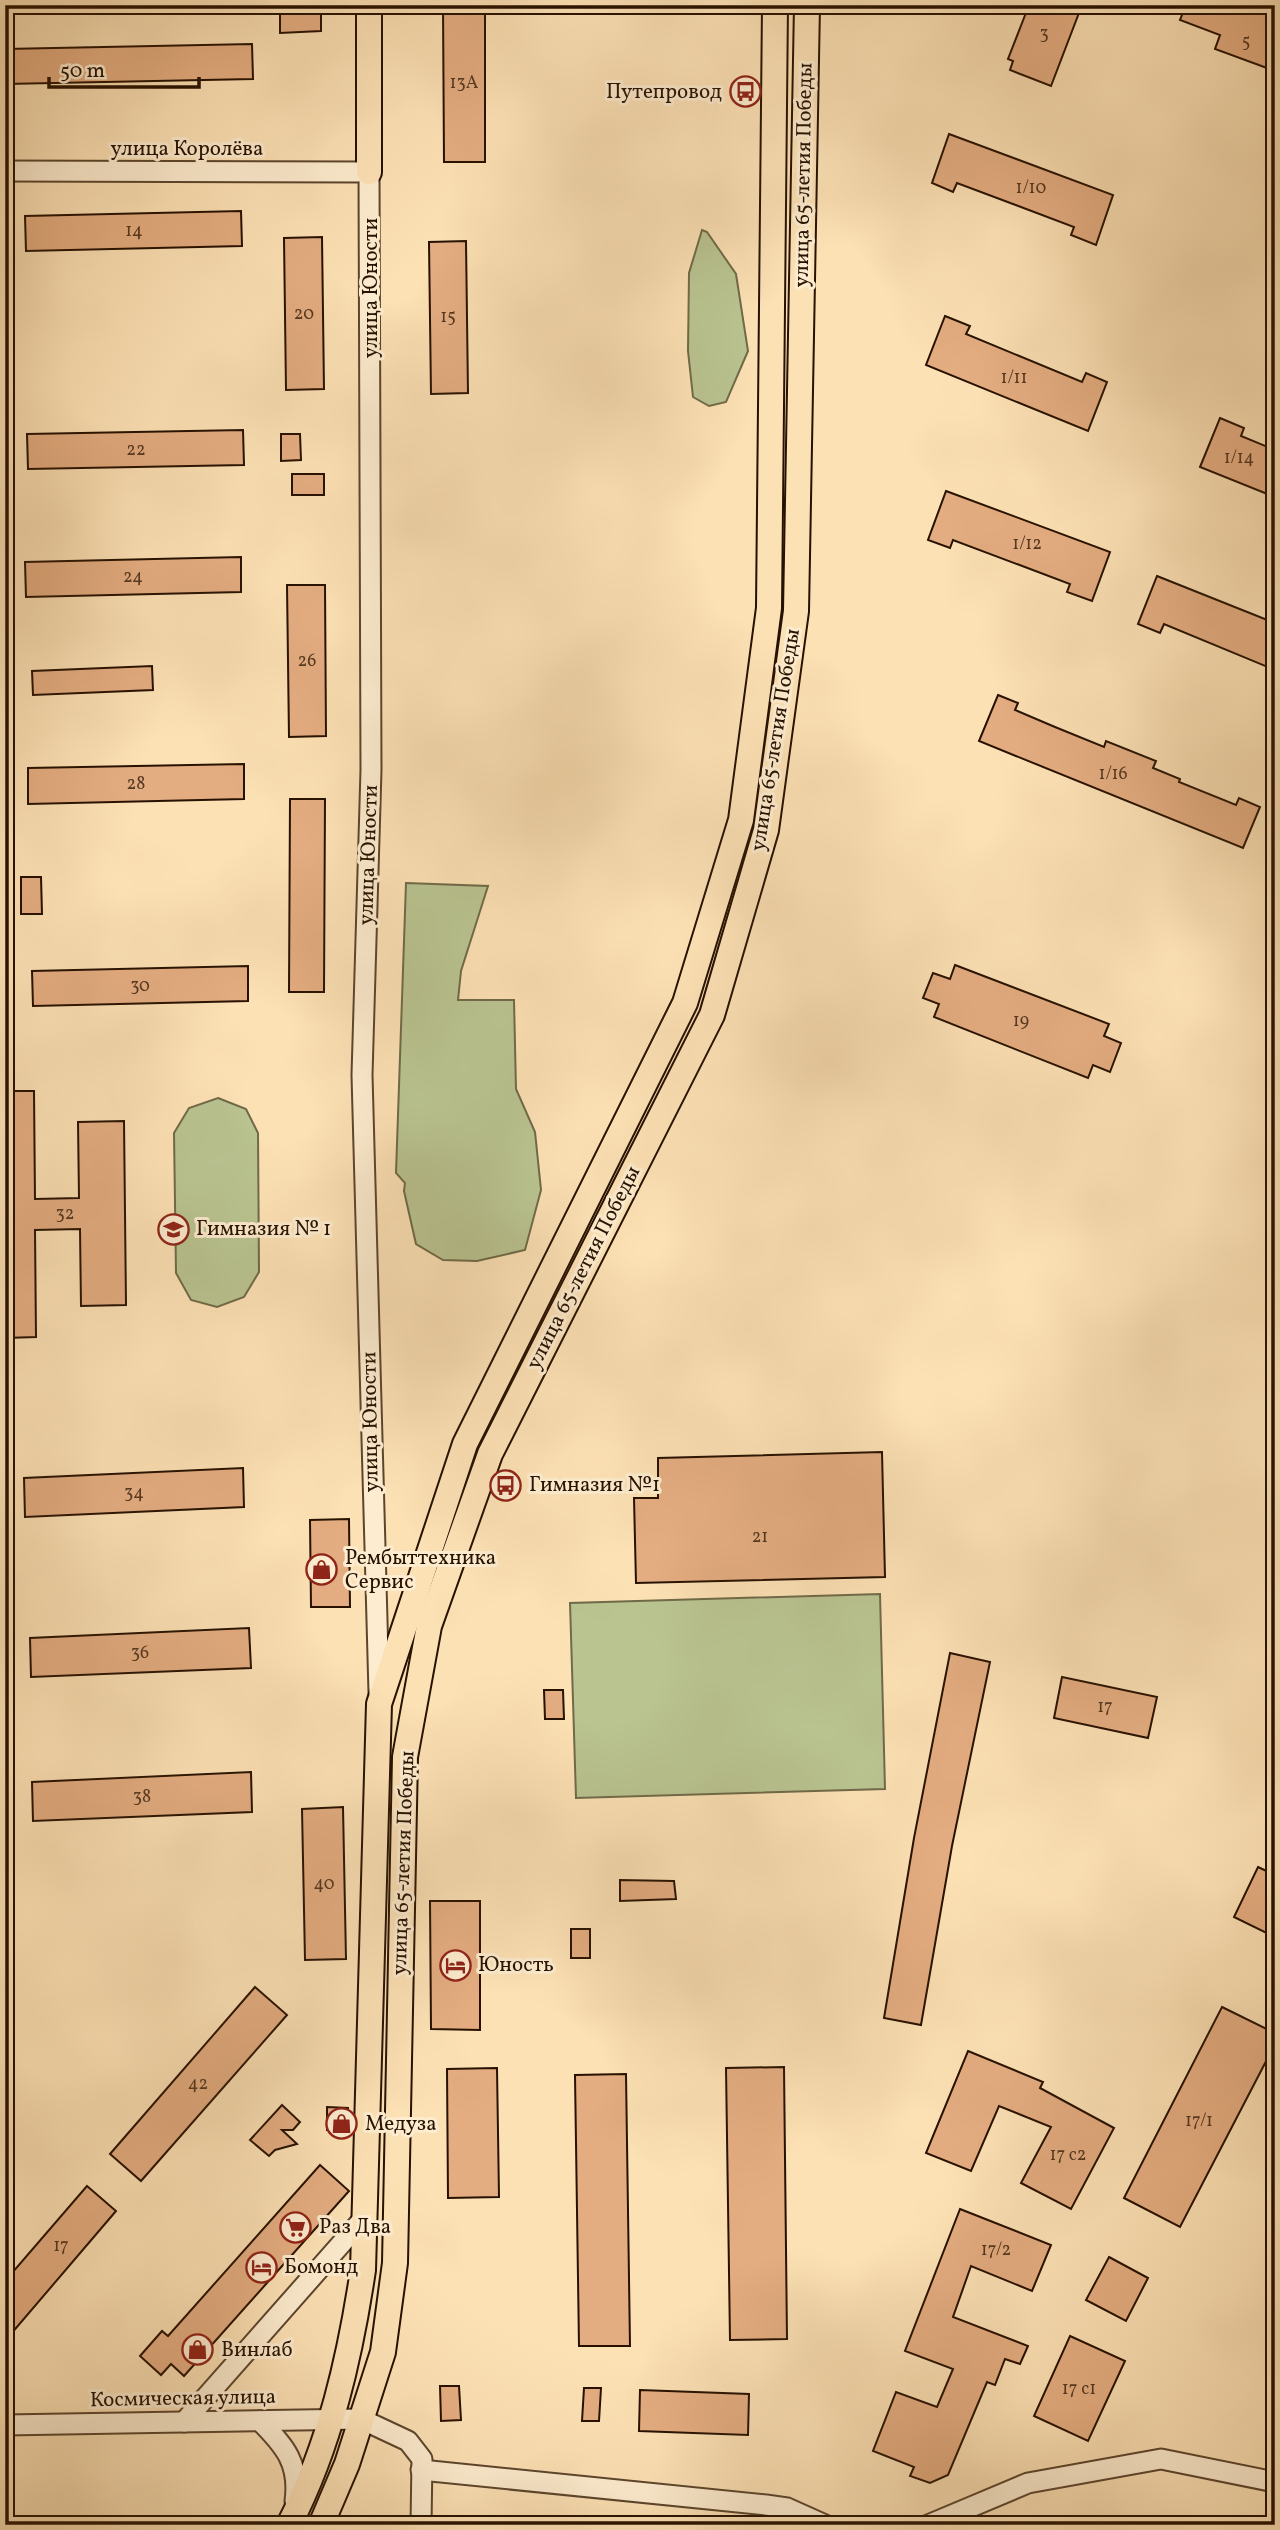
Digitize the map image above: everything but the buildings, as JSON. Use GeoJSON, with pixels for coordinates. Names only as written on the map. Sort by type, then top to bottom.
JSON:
{"type":"FeatureCollection","features":[{"type":"Feature","properties":{"kind":"main road","name":"улица Юности"},"geometry":{"type":"LineString","coordinates":[[369,5],[369,172]]}},
{"type":"Feature","properties":{"kind":"main road","name":"улица 65-летия Победы"},"geometry":{"type":"LineString","coordinates":[[291,2521],[331,2419],[350,2352],[363,2270],[379,1704],[465,1444],[685,1003],[741,820],[769,608],[775,5]]}},
{"type":"Feature","properties":{"kind":"main road","name":"улица 65-летия Победы"},"geometry":{"type":"LineString","coordinates":[[321,2525],[361,2419],[383,2351],[394,2263],[405,1757],[429,1626],[490,1454],[712,1015],[766,830],[796,611],[807,5]]}},
{"type":"Feature","properties":{"kind":"street","name":"улица Королёва"},"geometry":{"type":"LineString","coordinates":[[5,171],[369,172]]}},
{"type":"Feature","properties":{"kind":"street","name":"улица Юности"},"geometry":{"type":"LineString","coordinates":[[369,172],[371,770],[362,1076],[379,1704]]}},
{"type":"Feature","properties":{"kind":"street"},"geometry":{"type":"LineString","coordinates":[[184,2422],[364,2218]]}},
{"type":"Feature","properties":{"kind":"street","name":"Космическая улица"},"geometry":{"type":"LineString","coordinates":[[5,2425],[361,2419]]}},
{"type":"Feature","properties":{"kind":"street"},"geometry":{"type":"LineString","coordinates":[[361,2419],[408,2441],[422,2459],[421,2525]]}},
{"type":"Feature","properties":{"kind":"street"},"geometry":{"type":"LineString","coordinates":[[260,2421],[283,2444],[298,2479],[291,2521]]}},
{"type":"Feature","properties":{"kind":"street"},"geometry":{"type":"LineString","coordinates":[[928,2525],[1028,2483],[1161,2459],[1275,2483]]}},
{"type":"Feature","properties":{"kind":"street"},"geometry":{"type":"LineString","coordinates":[[421,2470],[766,2505],[787,2508],[825,2525]]}},
{"type":"Feature","properties":{"kind":"green space"},"geometry":{"type":"Polygon","coordinates":[[[702,230],[707,232],[736,274],[748,351],[726,402],[709,406],[693,397],[688,351],[689,273],[702,230]]]}},
{"type":"Feature","properties":{"kind":"green space"},"geometry":{"type":"Polygon","coordinates":[[[406,883],[488,886],[461,971],[458,1000],[514,1000],[516,1089],[535,1132],[541,1190],[525,1250],[477,1261],[443,1260],[416,1244],[404,1191],[405,1183],[396,1173],[406,883]]]}},
{"type":"Feature","properties":{"kind":"green space"},"geometry":{"type":"Polygon","coordinates":[[[218,1098],[246,1109],[258,1133],[259,1272],[244,1297],[217,1307],[191,1300],[176,1273],[174,1133],[189,1108],[218,1098]]]}},
{"type":"Feature","properties":{"kind":"green space"},"geometry":{"type":"Polygon","coordinates":[[[880,1594],[885,1789],[576,1798],[570,1603],[880,1594]]]}},
{"type":"Feature","properties":{"kind":"place","name":"Путепровод"},"geometry":{"type":"Point","coordinates":[745,92]}},
{"type":"Feature","properties":{"kind":"place","name":"Гимназия № 1"},"geometry":{"type":"Point","coordinates":[173,1229]}},
{"type":"Feature","properties":{"kind":"place","name":"Гимназия №1"},"geometry":{"type":"Point","coordinates":[506,1485]}},
{"type":"Feature","properties":{"kind":"place","name":"Рембыттехника Сервис"},"geometry":{"type":"Point","coordinates":[322,1570]}},
{"type":"Feature","properties":{"kind":"place","name":"Юность"},"geometry":{"type":"Point","coordinates":[455,1965]}},
{"type":"Feature","properties":{"kind":"place","name":"Медуза"},"geometry":{"type":"Point","coordinates":[342,2124]}},
{"type":"Feature","properties":{"kind":"place","name":"Раз Два"},"geometry":{"type":"Point","coordinates":[296,2227]}},
{"type":"Feature","properties":{"kind":"place","name":"Бомонд"},"geometry":{"type":"Point","coordinates":[261,2267]}},
{"type":"Feature","properties":{"kind":"place","name":"Винлаб"},"geometry":{"type":"Point","coordinates":[198,2350]}}]}
